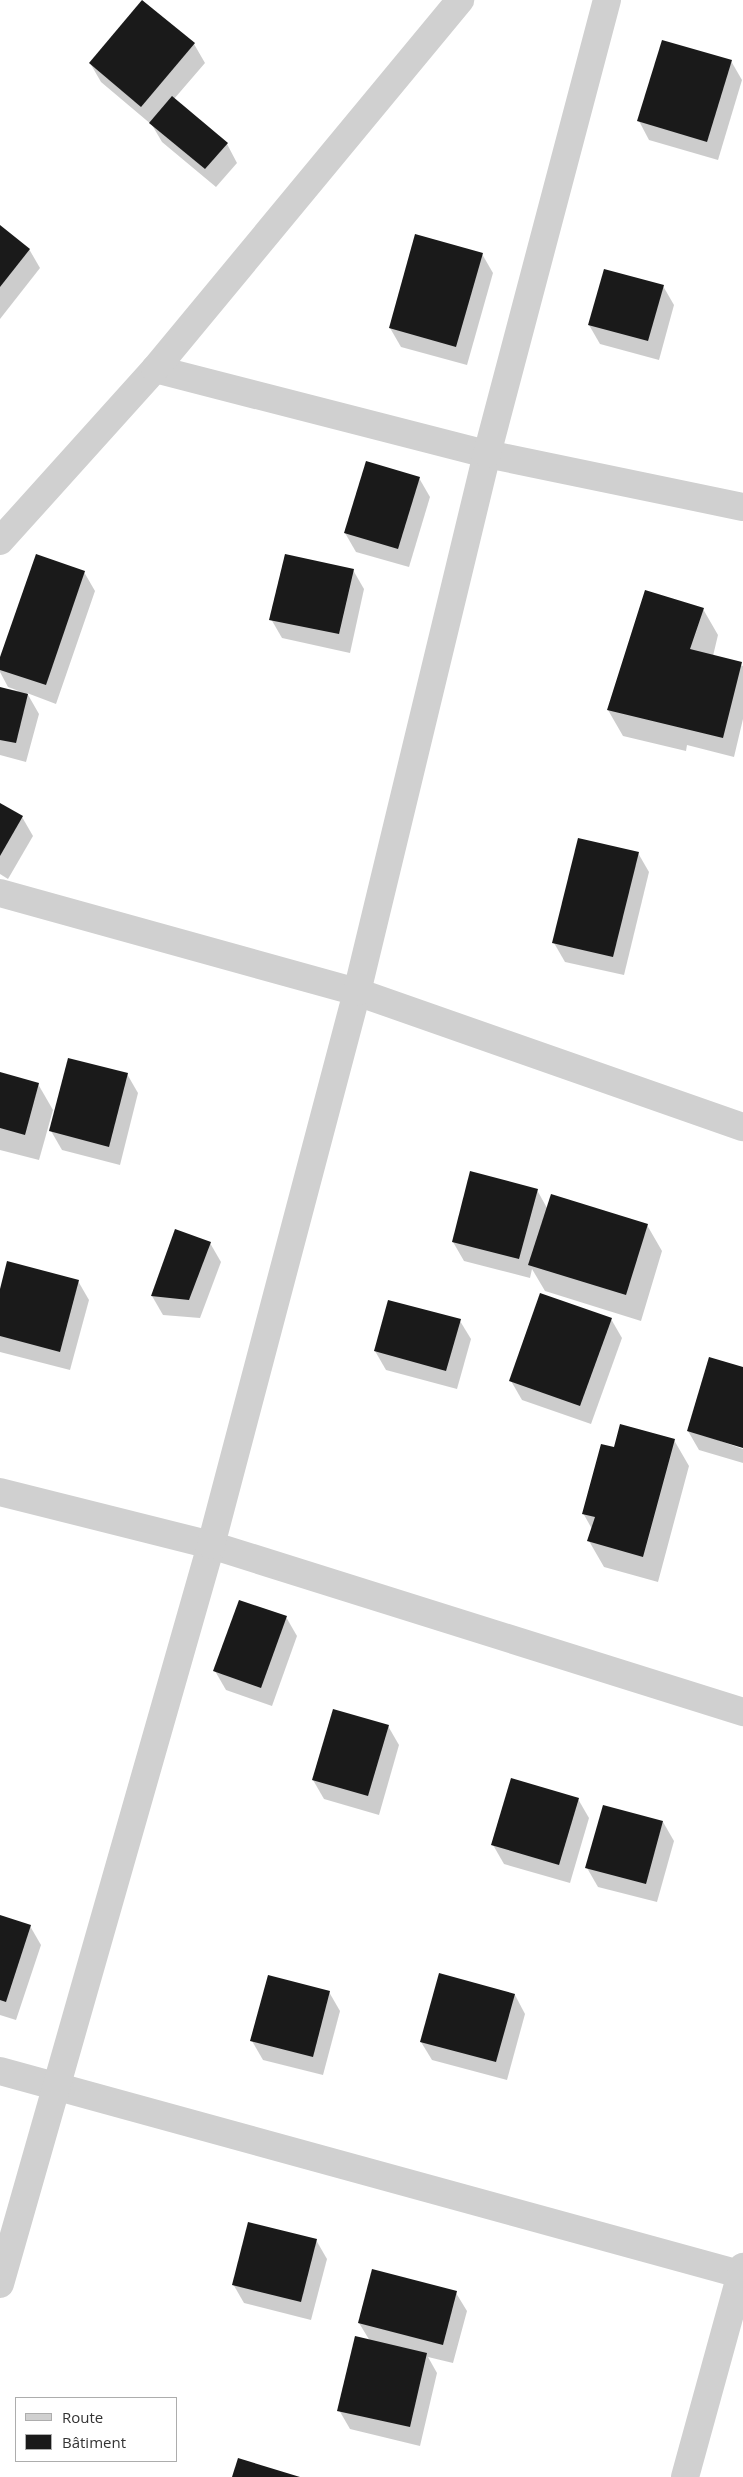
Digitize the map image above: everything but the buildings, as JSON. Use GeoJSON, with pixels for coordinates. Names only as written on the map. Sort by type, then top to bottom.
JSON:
{"type":"FeatureCollection","features":[{"type":"Feature","properties":{"kind":"street"},"geometry":{"type":"LineString","coordinates":[[0,541],[154,369],[460,0]]}},
{"type":"Feature","properties":{"kind":"street"},"geometry":{"type":"LineString","coordinates":[[0,2284],[211,1546],[358,992],[487,454],[607,0]]}},
{"type":"Feature","properties":{"kind":"street"},"geometry":{"type":"LineString","coordinates":[[154,369],[487,454],[743,507]]}},
{"type":"Feature","properties":{"kind":"street"},"geometry":{"type":"LineString","coordinates":[[0,894],[358,992],[743,1127]]}},
{"type":"Feature","properties":{"kind":"street"},"geometry":{"type":"LineString","coordinates":[[0,1492],[211,1546],[743,1712]]}},
{"type":"Feature","properties":{"kind":"street"},"geometry":{"type":"LineString","coordinates":[[0,2071],[742,2272],[685,2477]]}}]}
